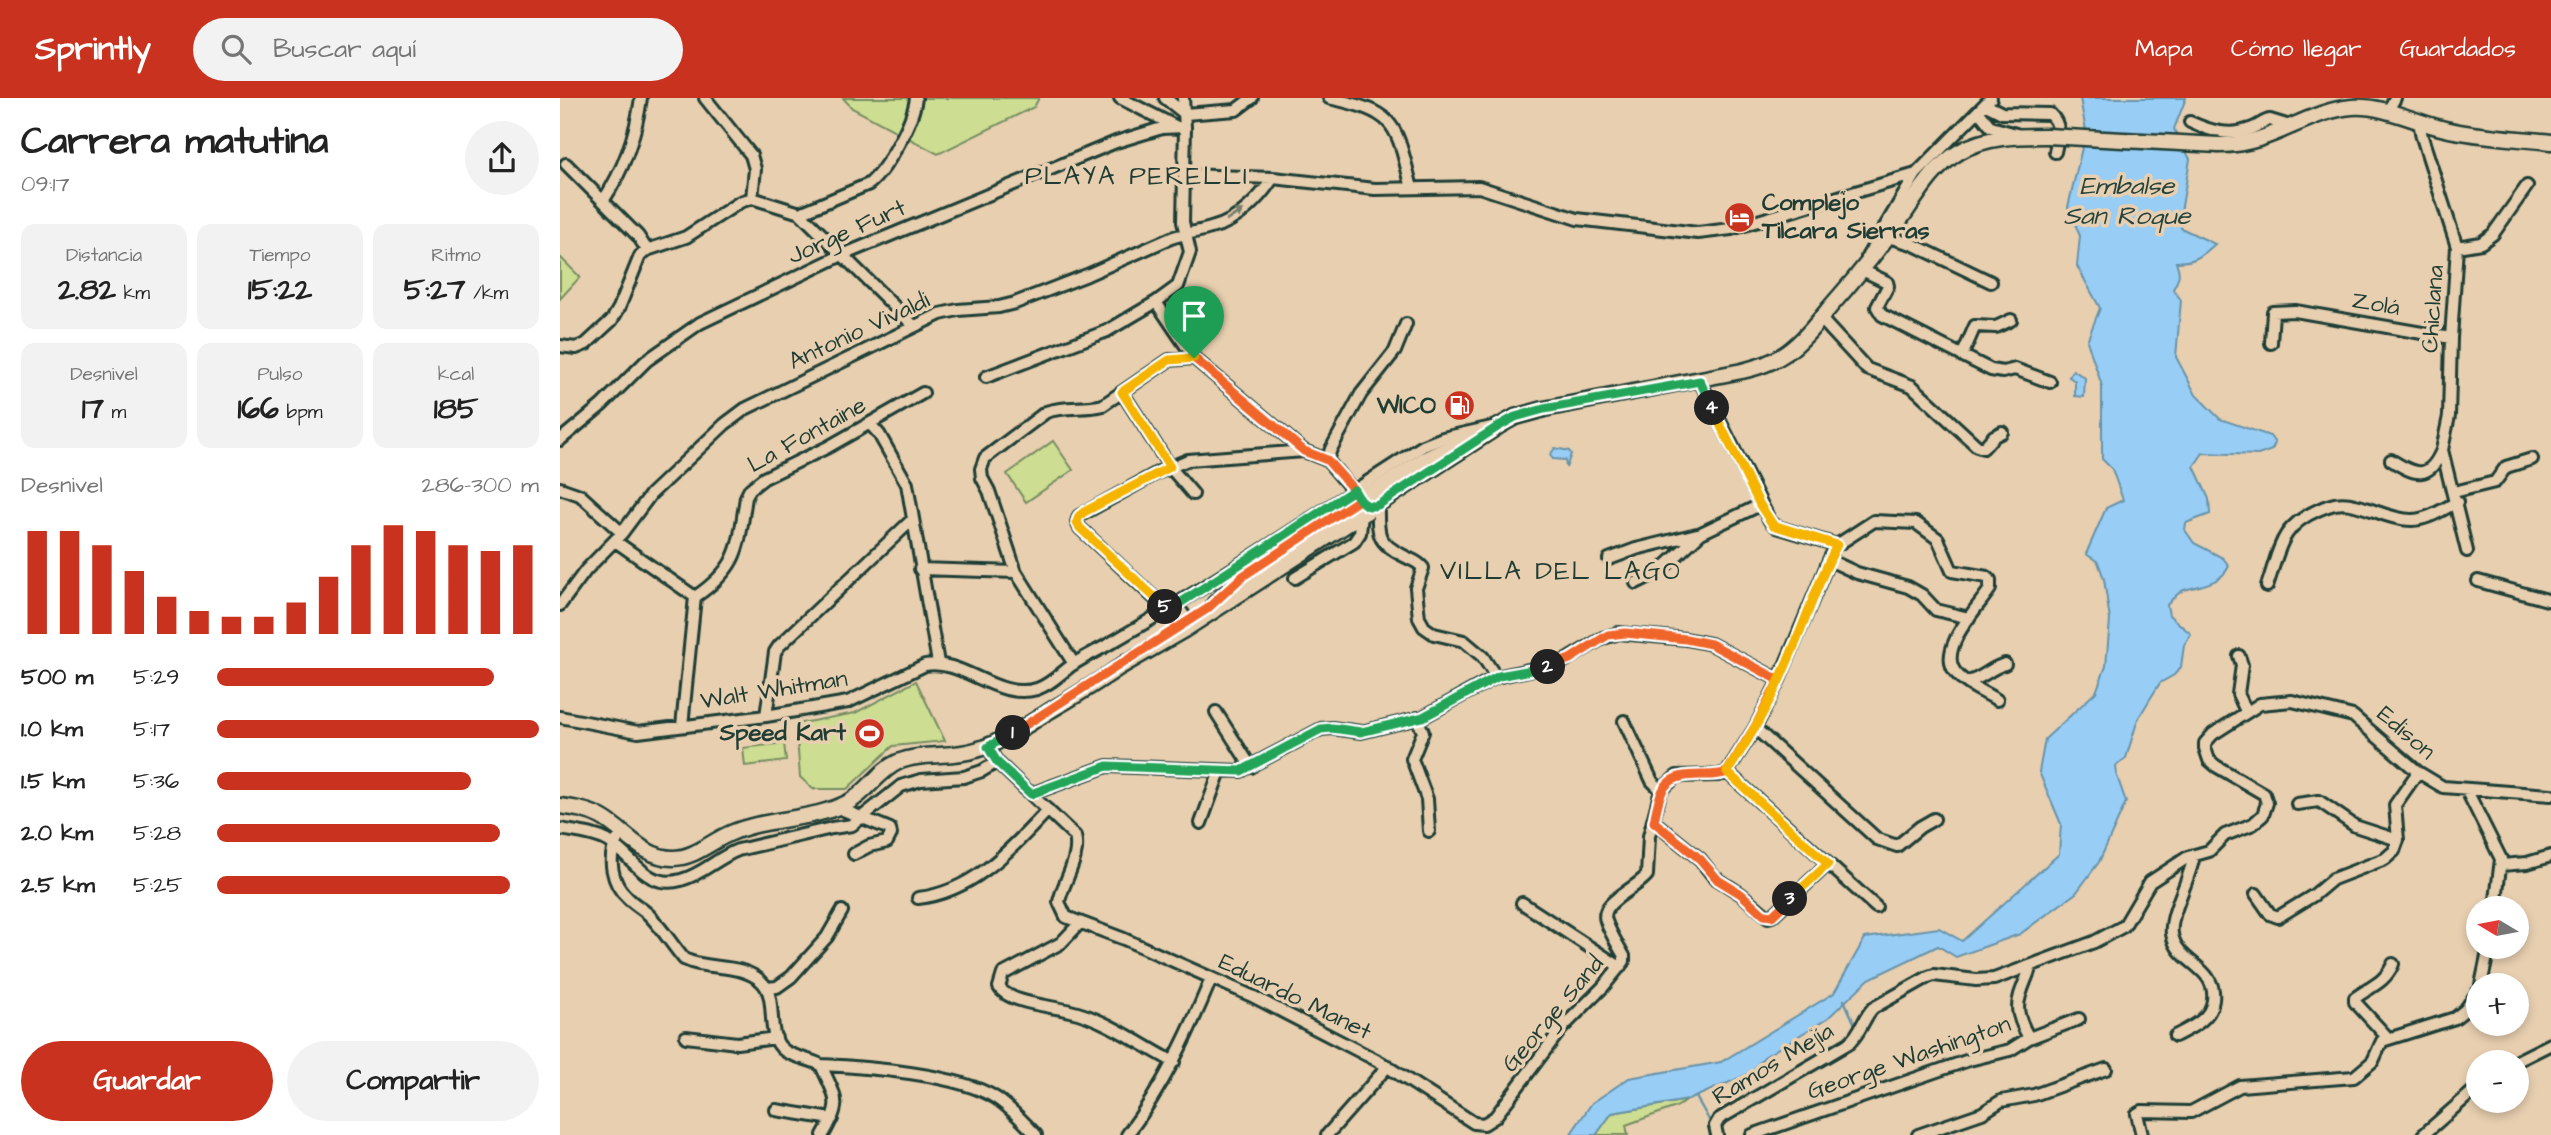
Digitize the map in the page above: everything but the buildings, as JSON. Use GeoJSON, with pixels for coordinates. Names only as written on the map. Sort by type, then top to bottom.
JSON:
{"type":"FeatureCollection","features":[{"type":"Feature","properties":{"kind":"main road"},"geometry":{"type":"LineString","coordinates":[[1359,502],[1369,506],[1378,505],[1515,417],[1544,409],[1700,381],[1767,364],[1798,344],[1859,274],[1932,176],[1952,156],[1967,147],[1987,141],[2026,136],[2219,145],[2254,142],[2341,109],[2361,107],[2388,111],[2419,122],[2468,133],[2551,142]]}},
{"type":"Feature","properties":{"kind":"main road"},"geometry":{"type":"LineString","coordinates":[[560,806],[592,813],[652,854],[674,858],[690,855],[730,833],[836,807],[853,800],[884,771],[898,762],[988,747],[1120,667],[1207,609],[1243,576],[1432,455],[1497,427]]}},
{"type":"Feature","properties":{"kind":"main road"},"geometry":{"type":"LineString","coordinates":[[1120,667],[1274,572],[1288,558],[1356,515],[1360,509],[1359,502]]}},
{"type":"Feature","properties":{"kind":"street"},"geometry":{"type":"LineString","coordinates":[[603,201],[613,186],[630,146],[641,98]]}},
{"type":"Feature","properties":{"kind":"street"},"geometry":{"type":"LineString","coordinates":[[705,98],[751,155],[754,169],[752,198]]}},
{"type":"Feature","properties":{"kind":"street"},"geometry":{"type":"LineString","coordinates":[[800,213],[869,184],[877,177],[907,126],[916,98]]}},
{"type":"Feature","properties":{"kind":"street"},"geometry":{"type":"LineString","coordinates":[[1120,98],[1180,126]]}},
{"type":"Feature","properties":{"kind":"street"},"geometry":{"type":"LineString","coordinates":[[1165,98],[1185,114],[1236,110],[1252,98]]}},
{"type":"Feature","properties":{"kind":"street"},"geometry":{"type":"LineString","coordinates":[[986,377],[1107,331],[1178,286],[1190,252],[1183,222],[1185,175],[1180,126],[1185,114],[1183,98]]}},
{"type":"Feature","properties":{"kind":"street"},"geometry":{"type":"LineString","coordinates":[[1329,98],[1374,111],[1386,118],[1398,137],[1412,188]]}},
{"type":"Feature","properties":{"kind":"street"},"geometry":{"type":"LineString","coordinates":[[2388,111],[2395,98]]}},
{"type":"Feature","properties":{"kind":"street"},"geometry":{"type":"LineString","coordinates":[[1985,105],[1991,127],[2026,136]]}},
{"type":"Feature","properties":{"kind":"street"},"geometry":{"type":"LineString","coordinates":[[1985,105],[2002,113],[2050,114],[2059,126],[2055,152]]}},
{"type":"Feature","properties":{"kind":"street"},"geometry":{"type":"LineString","coordinates":[[1985,105],[1916,174],[1879,233],[1859,274],[1887,282],[1888,286],[1877,307],[1882,314],[1991,370],[2003,372],[2015,369],[2050,382]]}},
{"type":"Feature","properties":{"kind":"street"},"geometry":{"type":"LineString","coordinates":[[2190,122],[2207,129],[2232,133],[2254,128],[2270,120],[2293,127]]}},
{"type":"Feature","properties":{"kind":"street","name":"Chiclana"},"geometry":{"type":"LineString","coordinates":[[2419,122],[2457,247],[2449,416],[2442,450],[2467,551]]}},
{"type":"Feature","properties":{"kind":"street","name":"Jorge Furt"},"geometry":{"type":"LineString","coordinates":[[560,440],[602,405],[646,361],[701,323],[843,255],[1116,142],[1180,126]]}},
{"type":"Feature","properties":{"kind":"street"},"geometry":{"type":"LineString","coordinates":[[566,164],[638,236],[647,250]]}},
{"type":"Feature","properties":{"kind":"street"},"geometry":{"type":"LineString","coordinates":[[1185,175],[1273,177],[1375,190],[1479,187],[1577,219],[1698,233],[1731,229],[1916,174]]}},
{"type":"Feature","properties":{"kind":"street","name":"Antonio Vivaldi"},"geometry":{"type":"LineString","coordinates":[[560,605],[651,494],[736,415],[914,326],[951,312],[1015,303],[1185,233],[1216,227],[1239,215],[1265,191],[1273,177]]}},
{"type":"Feature","properties":{"kind":"street"},"geometry":{"type":"LineString","coordinates":[[2457,247],[2481,243],[2493,234],[2527,186]]}},
{"type":"Feature","properties":{"kind":"street"},"geometry":{"type":"LineString","coordinates":[[560,346],[576,348],[586,344],[612,320],[620,308],[640,256],[647,250],[686,237],[740,202],[752,198],[800,213],[914,326]]}},
{"type":"Feature","properties":{"kind":"street"},"geometry":{"type":"LineString","coordinates":[[1888,237],[1912,244],[1991,282]]}},
{"type":"Feature","properties":{"kind":"street"},"geometry":{"type":"LineString","coordinates":[[1156,302],[1194,358],[1304,451],[1327,460],[1359,502],[1360,533],[1354,542],[1295,578]]}},
{"type":"Feature","properties":{"kind":"street","name":"Zolá"},"geometry":{"type":"LineString","coordinates":[[2271,343],[2273,312],[2295,311],[2451,338]]}},
{"type":"Feature","properties":{"kind":"street"},"geometry":{"type":"LineString","coordinates":[[1821,319],[1867,369],[1912,386],[1977,446],[1983,448],[2002,432]]}},
{"type":"Feature","properties":{"kind":"street"},"geometry":{"type":"LineString","coordinates":[[1962,356],[1975,326],[1996,327],[2011,320]]}},
{"type":"Feature","properties":{"kind":"street"},"geometry":{"type":"LineString","coordinates":[[1327,460],[1362,394],[1395,351],[1406,324]]}},
{"type":"Feature","properties":{"kind":"street"},"geometry":{"type":"LineString","coordinates":[[1074,664],[1016,572],[989,491],[982,478],[981,469],[985,458],[1046,412],[1103,405],[1169,360],[1194,358]]}},
{"type":"Feature","properties":{"kind":"street"},"geometry":{"type":"LineString","coordinates":[[1700,381],[1770,521],[1777,527],[1837,545]]}},
{"type":"Feature","properties":{"kind":"street"},"geometry":{"type":"LineString","coordinates":[[1122,392],[1170,467],[1193,494]]}},
{"type":"Feature","properties":{"kind":"street","name":"La Fontaine"},"geometry":{"type":"LineString","coordinates":[[695,597],[716,582],[736,554],[746,497],[755,484],[923,393]]}},
{"type":"Feature","properties":{"kind":"street"},"geometry":{"type":"LineString","coordinates":[[870,424],[879,434],[907,484],[938,663],[950,665],[995,685],[1023,691],[1038,688],[1074,664],[1359,502]]}},
{"type":"Feature","properties":{"kind":"street"},"geometry":{"type":"LineString","coordinates":[[2391,460],[2413,472],[2430,470],[2435,466],[2442,450]]}},
{"type":"Feature","properties":{"kind":"street"},"geometry":{"type":"LineString","coordinates":[[1188,621],[1080,528],[1077,522],[1079,516],[1188,460],[1304,451]]}},
{"type":"Feature","properties":{"kind":"street"},"geometry":{"type":"LineString","coordinates":[[2267,586],[2287,531],[2293,523],[2305,516],[2333,504],[2343,503],[2402,519],[2427,517],[2455,497],[2495,482],[2506,467],[2532,459]]}},
{"type":"Feature","properties":{"kind":"street"},"geometry":{"type":"LineString","coordinates":[[560,488],[580,495],[618,537],[695,597],[682,726]]}},
{"type":"Feature","properties":{"kind":"street"},"geometry":{"type":"LineString","coordinates":[[1378,505],[1378,534],[1381,540],[1396,552],[1418,562],[1423,568],[1416,588],[1419,618],[1424,627],[1434,634],[1464,641],[1483,657],[1496,677]]}},
{"type":"Feature","properties":{"kind":"street"},"geometry":{"type":"LineString","coordinates":[[1609,559],[1636,549],[1701,533],[1760,505]]}},
{"type":"Feature","properties":{"kind":"street"},"geometry":{"type":"LineString","coordinates":[[765,716],[775,652],[779,646],[913,519]]}},
{"type":"Feature","properties":{"kind":"street"},"geometry":{"type":"LineString","coordinates":[[1624,721],[1652,781],[1661,790],[1677,776],[1720,775],[1727,772],[1755,727],[1779,680],[1837,545],[1874,521],[1921,525],[1938,539],[1952,571],[1982,575],[1990,580],[1990,589],[1952,645],[1949,658],[1954,671],[1997,700]]}},
{"type":"Feature","properties":{"kind":"street"},"geometry":{"type":"LineString","coordinates":[[1636,583],[1660,570],[1701,533]]}},
{"type":"Feature","properties":{"kind":"street"},"geometry":{"type":"LineString","coordinates":[[1829,560],[1857,573],[1909,587],[1922,595],[1936,610],[1969,618]]}},
{"type":"Feature","properties":{"kind":"street"},"geometry":{"type":"LineString","coordinates":[[920,569],[1016,572]]}},
{"type":"Feature","properties":{"kind":"street"},"geometry":{"type":"LineString","coordinates":[[2478,581],[2551,601]]}},
{"type":"Feature","properties":{"kind":"street"},"geometry":{"type":"LineString","coordinates":[[1031,794],[1107,766],[1241,771],[1321,729],[1361,732],[1428,715],[1496,677],[1561,663],[1608,635],[1625,633],[1711,644],[1779,680]]}},
{"type":"Feature","properties":{"kind":"street"},"geometry":{"type":"LineString","coordinates":[[2239,656],[2242,665],[2238,694],[2246,711]]}},
{"type":"Feature","properties":{"kind":"street","name":"Walt Whitman"},"geometry":{"type":"LineString","coordinates":[[560,717],[638,732],[765,716],[848,702],[925,665],[938,663]]}},
{"type":"Feature","properties":{"kind":"street"},"geometry":{"type":"LineString","coordinates":[[1967,682],[1982,678],[1995,667],[2004,664]]}},
{"type":"Feature","properties":{"kind":"street","name":"Edison"},"geometry":{"type":"LineString","coordinates":[[2264,794],[2209,760],[2205,743],[2213,734],[2246,711],[2260,704],[2284,700],[2348,714],[2418,772],[2442,787],[2551,795]]}},
{"type":"Feature","properties":{"kind":"street"},"geometry":{"type":"LineString","coordinates":[[1216,712],[1251,767]]}},
{"type":"Feature","properties":{"kind":"street"},"geometry":{"type":"LineString","coordinates":[[1418,718],[1423,733],[1412,758],[1427,799],[1429,831]]}},
{"type":"Feature","properties":{"kind":"street"},"geometry":{"type":"LineString","coordinates":[[1755,727],[1885,844],[1897,846],[1934,819]]}},
{"type":"Feature","properties":{"kind":"street"},"geometry":{"type":"LineString","coordinates":[[988,747],[997,762],[1076,840],[1075,855],[1059,902],[1066,917],[1079,924],[1061,943],[1008,970],[1003,974],[999,987],[1007,996],[1084,1015],[1174,1062]]}},
{"type":"Feature","properties":{"kind":"street"},"geometry":{"type":"LineString","coordinates":[[560,829],[587,833],[614,845],[648,876],[665,882],[678,881],[700,874],[729,853],[738,850],[852,825],[901,786],[921,780],[964,777],[997,762]]}},
{"type":"Feature","properties":{"kind":"street"},"geometry":{"type":"LineString","coordinates":[[1201,823],[1220,771]]}},
{"type":"Feature","properties":{"kind":"street"},"geometry":{"type":"LineString","coordinates":[[1727,772],[1876,907]]}},
{"type":"Feature","properties":{"kind":"street"},"geometry":{"type":"LineString","coordinates":[[2256,894],[2270,914],[2278,917],[2314,895],[2333,879],[2390,856],[2395,851],[2398,840],[2395,806],[2418,772]]}},
{"type":"Feature","properties":{"kind":"street"},"geometry":{"type":"LineString","coordinates":[[2466,789],[2500,854],[2497,896]]}},
{"type":"Feature","properties":{"kind":"street","name":"George Sand"},"geometry":{"type":"LineString","coordinates":[[1484,1124],[1495,1117],[1562,1028],[1603,987],[1624,961],[1606,921],[1605,910],[1647,875],[1649,836],[1661,790]]}},
{"type":"Feature","properties":{"kind":"street","name":"Ramos Mejía"},"geometry":{"type":"LineString","coordinates":[[1717,1135],[1715,1126],[1718,1119],[1849,1044],[1860,1031],[1869,1010],[1928,977],[1934,975],[1983,981],[1994,979],[2094,942],[2119,929],[2136,908],[2150,882],[2194,855],[2209,851],[2225,835],[2259,820],[2267,803],[2264,794]]}},
{"type":"Feature","properties":{"kind":"street"},"geometry":{"type":"LineString","coordinates":[[2297,804],[2319,801],[2355,826],[2398,840]]}},
{"type":"Feature","properties":{"kind":"street"},"geometry":{"type":"LineString","coordinates":[[836,807],[886,825],[890,829],[887,842],[869,846],[854,854]]}},
{"type":"Feature","properties":{"kind":"street"},"geometry":{"type":"LineString","coordinates":[[918,898],[945,892],[978,876],[1004,856],[1048,810]]}},
{"type":"Feature","properties":{"kind":"street"},"geometry":{"type":"LineString","coordinates":[[786,818],[797,837]]}},
{"type":"Feature","properties":{"kind":"street"},"geometry":{"type":"LineString","coordinates":[[1654,822],[1700,859],[1714,877],[1741,894],[1768,917],[1828,864]]}},
{"type":"Feature","properties":{"kind":"street"},"geometry":{"type":"LineString","coordinates":[[622,832],[614,845],[612,865],[622,892],[649,915],[684,959],[738,970],[751,975],[767,988],[776,1038],[785,1051],[821,1065],[875,1068],[972,1087],[995,1098],[1036,1135]]}},
{"type":"Feature","properties":{"kind":"street"},"geometry":{"type":"LineString","coordinates":[[2175,1036],[2207,1016],[2214,995],[2213,985],[2175,944],[2172,932],[2173,920],[2192,869],[2194,855]]}},
{"type":"Feature","properties":{"kind":"street"},"geometry":{"type":"LineString","coordinates":[[2501,865],[2526,863],[2551,856]]}},
{"type":"Feature","properties":{"kind":"street"},"geometry":{"type":"LineString","coordinates":[[1522,903],[1620,967]]}},
{"type":"Feature","properties":{"kind":"street"},"geometry":{"type":"LineString","coordinates":[[767,988],[777,986],[791,977],[827,937],[842,911]]}},
{"type":"Feature","properties":{"kind":"street","name":"Eduardo Manet"},"geometry":{"type":"LineString","coordinates":[[1079,924],[1124,940],[1254,997],[1388,1066],[1474,1122],[1484,1124]]}},
{"type":"Feature","properties":{"kind":"street"},"geometry":{"type":"LineString","coordinates":[[2388,1038],[2355,1002],[2355,998],[2382,982],[2393,964]]}},
{"type":"Feature","properties":{"kind":"street"},"geometry":{"type":"LineString","coordinates":[[2029,1038],[2018,1020],[2016,1003],[2031,966]]}},
{"type":"Feature","properties":{"kind":"street"},"geometry":{"type":"LineString","coordinates":[[1127,1135],[1147,1109],[1174,1062],[1211,979]]}},
{"type":"Feature","properties":{"kind":"street"},"geometry":{"type":"LineString","coordinates":[[2142,1135],[2137,1114],[2143,1111],[2191,1112],[2240,1086],[2354,1077],[2373,1061],[2382,1041],[2435,1026],[2455,1018],[2466,1009]]}},
{"type":"Feature","properties":{"kind":"street","name":"George Washington"},"geometry":{"type":"LineString","coordinates":[[1752,1135],[1969,1060],[2010,1050],[2029,1038],[2079,1019]]}},
{"type":"Feature","properties":{"kind":"street"},"geometry":{"type":"LineString","coordinates":[[686,1037],[737,1044],[776,1038]]}},
{"type":"Feature","properties":{"kind":"street"},"geometry":{"type":"LineString","coordinates":[[2529,1055],[2551,1044]]}},
{"type":"Feature","properties":{"kind":"street"},"geometry":{"type":"LineString","coordinates":[[821,1065],[836,1103],[832,1119],[823,1135]]}},
{"type":"Feature","properties":{"kind":"street"},"geometry":{"type":"LineString","coordinates":[[1327,1135],[1388,1066]]}},
{"type":"Feature","properties":{"kind":"street"},"geometry":{"type":"LineString","coordinates":[[1918,1135],[1982,1114],[2001,1101],[2034,1095],[2106,1069]]}},
{"type":"Feature","properties":{"kind":"street"},"geometry":{"type":"LineString","coordinates":[[2423,1135],[2466,1097]]}},
{"type":"Feature","properties":{"kind":"street"},"geometry":{"type":"LineString","coordinates":[[776,1110],[832,1119]]}},
{"type":"Feature","properties":{"kind":"green space"},"geometry":{"type":"Polygon","coordinates":[[[843,98],[1039,98],[1034,107],[938,154],[852,108],[843,98]]]}},
{"type":"Feature","properties":{"kind":"green space"},"geometry":{"type":"Polygon","coordinates":[[[560,257],[580,277],[560,299],[560,257]]]}},
{"type":"Feature","properties":{"kind":"green space"},"geometry":{"type":"Polygon","coordinates":[[[1053,441],[1073,470],[1026,502],[1007,474],[1053,441]]]}},
{"type":"Feature","properties":{"kind":"green space","name":"Speed Kart"},"geometry":{"type":"Polygon","coordinates":[[[916,681],[945,741],[893,746],[847,789],[813,789],[800,777],[796,724],[855,713],[916,681]]]}},
{"type":"Feature","properties":{"kind":"green space"},"geometry":{"type":"Polygon","coordinates":[[[784,743],[786,761],[745,766],[743,748],[784,743]]]}},
{"type":"Feature","properties":{"kind":"green space"},"geometry":{"type":"Polygon","coordinates":[[[1688,1100],[1626,1125],[1628,1135],[1596,1135],[1612,1113],[1688,1100]]]}},
{"type":"Feature","properties":{"kind":"water","name":"Embalse San Roque"},"geometry":{"type":"Polygon","coordinates":[[[2080,98],[2186,98],[2174,129],[2190,159],[2181,228],[2215,244],[2198,258],[2176,262],[2179,276],[2173,289],[2181,300],[2176,357],[2196,395],[2220,419],[2270,436],[2275,443],[2272,450],[2258,455],[2203,453],[2194,466],[2209,499],[2210,514],[2186,523],[2185,530],[2194,543],[2223,558],[2229,566],[2221,577],[2181,591],[2167,605],[2169,615],[2191,634],[2184,645],[2181,667],[2174,675],[2160,683],[2138,719],[2126,758],[2116,766],[2126,802],[2099,862],[2076,893],[2020,934],[1956,957],[1938,946],[1869,979],[1828,1018],[1764,1057],[1751,1073],[1688,1100],[1612,1113],[1596,1135],[1570,1135],[1592,1103],[1629,1078],[1721,1062],[1834,993],[1865,938],[1939,928],[1962,941],[2059,854],[2061,824],[2039,772],[2045,739],[2096,692],[2106,666],[2110,620],[2104,579],[2098,562],[2086,554],[2106,508],[2123,500],[2112,469],[2102,459],[2102,386],[2087,341],[2100,308],[2077,266],[2080,236],[2068,207],[2086,131],[2080,98]]]}},
{"type":"Feature","properties":{"kind":"water"},"geometry":{"type":"Polygon","coordinates":[[[2073,370],[2085,378],[2084,397],[2075,396],[2075,381],[2069,377],[2073,370]]]}},
{"type":"Feature","properties":{"kind":"water"},"geometry":{"type":"Polygon","coordinates":[[[1555,448],[1569,451],[1571,454],[1566,468],[1565,460],[1553,459],[1550,455],[1555,448]]]}},
{"type":"Feature","properties":{"kind":"waterway"},"geometry":{"type":"LineString","coordinates":[[1844,1000],[1857,1029]]}},
{"type":"Feature","properties":{"kind":"waterway"},"geometry":{"type":"LineString","coordinates":[[1696,1097],[1712,1125]]}},
{"type":"Feature","properties":{"kind":"place","name":"Complejo Tilcara Sierras"},"geometry":{"type":"Point","coordinates":[1739,217]}},
{"type":"Feature","properties":{"kind":"place","name":"WICO"},"geometry":{"type":"Point","coordinates":[1459,406]}},
{"type":"Feature","properties":{"kind":"place","name":"Speed Kart"},"geometry":{"type":"Point","coordinates":[869,733]}},
{"type":"Feature","properties":{"kind":"district","name":"PLAYA PERELLI"},"geometry":{"type":"Point","coordinates":[1137,176]}},
{"type":"Feature","properties":{"kind":"district","name":"VILLA DEL LAGO"},"geometry":{"type":"Point","coordinates":[1561,571]}},
{"type":"Feature","properties":{"kind":"route"},"geometry":{"type":"LineString","coordinates":[[1194,358],[1169,360],[1122,392],[1170,467],[1084,512],[1077,522],[1080,528],[1167,610],[1354,490],[1363,503],[1369,506],[1378,505],[1515,417],[1544,409],[1700,381],[1760,505],[1773,525],[1837,545],[1779,680],[1755,727],[1732,765],[1727,772],[1828,864],[1768,917],[1741,894],[1714,877],[1700,859],[1654,822],[1659,795],[1669,781],[1677,776],[1720,775],[1727,772],[1755,727],[1779,680],[1711,644],[1625,633],[1608,635],[1561,663],[1499,676],[1423,717],[1361,732],[1321,729],[1247,770],[1107,766],[1031,794],[997,762],[988,747],[1120,667],[1207,609],[1243,576],[1359,500],[1354,490],[1327,460],[1304,451],[1212,376],[1194,358]]}}]}
